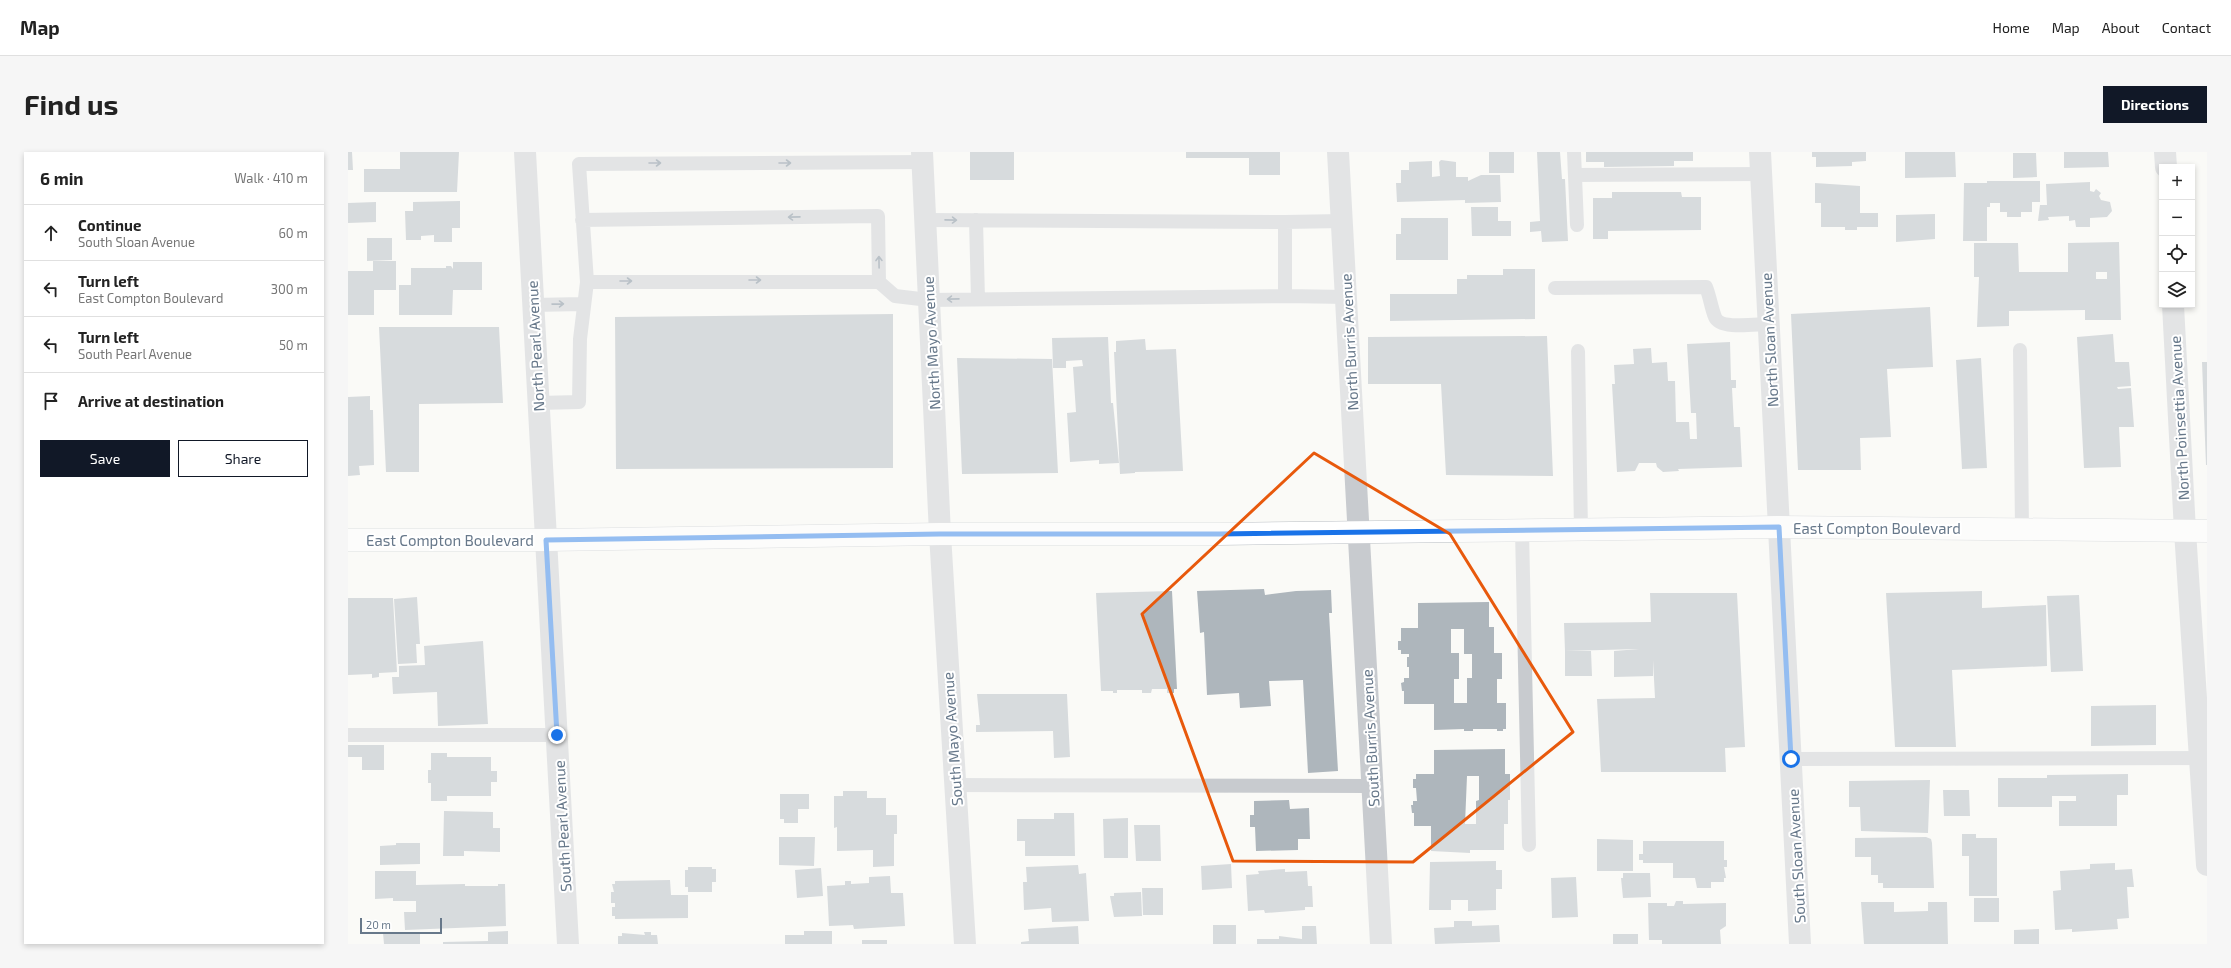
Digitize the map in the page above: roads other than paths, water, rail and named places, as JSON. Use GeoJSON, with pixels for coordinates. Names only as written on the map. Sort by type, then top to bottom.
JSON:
{"type":"FeatureCollection","features":[{"type":"Feature","properties":{"kind":"main road","name":"East Compton Boulevard"},"geometry":{"type":"LineString","coordinates":[[348,540],[546,540],[940,534],[1581,531],[1779,527],[2207,531]]}},
{"type":"Feature","properties":{"kind":"street","name":"North Pearl Avenue"},"geometry":{"type":"LineString","coordinates":[[525,152],[546,540]]}},
{"type":"Feature","properties":{"kind":"street","name":"North Burris Avenue"},"geometry":{"type":"LineString","coordinates":[[1338,152],[1359,532]]}},
{"type":"Feature","properties":{"kind":"street","name":"North Sloan Avenue"},"geometry":{"type":"LineString","coordinates":[[1760,152],[1779,527]]}},
{"type":"Feature","properties":{"kind":"street"},"geometry":{"type":"LineString","coordinates":[[2165,152],[2166,164]]}},
{"type":"Feature","properties":{"kind":"street","name":"North Mayo Avenue"},"geometry":{"type":"LineString","coordinates":[[922,157],[940,534]]}},
{"type":"Feature","properties":{"kind":"street","name":"North Poinsettia Avenue"},"geometry":{"type":"LineString","coordinates":[[2173,308],[2185,531],[2204,758],[2207,865]]}},
{"type":"Feature","properties":{"kind":"street","name":"South Sloan Avenue"},"geometry":{"type":"LineString","coordinates":[[1779,527],[1800,944]]}},
{"type":"Feature","properties":{"kind":"street","name":"South Burris Avenue"},"geometry":{"type":"LineString","coordinates":[[1359,532],[1381,944]]}},
{"type":"Feature","properties":{"kind":"street","name":"South Mayo Avenue"},"geometry":{"type":"LineString","coordinates":[[940,534],[965,944]]}},
{"type":"Feature","properties":{"kind":"street","name":"South Pearl Avenue"},"geometry":{"type":"LineString","coordinates":[[546,540],[568,944]]}},
{"type":"Feature","properties":{"kind":"lane"},"geometry":{"type":"LineString","coordinates":[[1574,152],[1577,225]]}},
{"type":"Feature","properties":{"kind":"lane"},"geometry":{"type":"LineString","coordinates":[[538,403],[579,402],[580,339],[586,282],[578,164],[922,157]]}},
{"type":"Feature","properties":{"kind":"lane"},"geometry":{"type":"LineString","coordinates":[[1575,175],[1761,174]]}},
{"type":"Feature","properties":{"kind":"lane"},"geometry":{"type":"LineString","coordinates":[[582,220],[878,216],[880,282]]}},
{"type":"Feature","properties":{"kind":"lane"},"geometry":{"type":"LineString","coordinates":[[925,220],[1342,221]]}},
{"type":"Feature","properties":{"kind":"lane"},"geometry":{"type":"LineString","coordinates":[[976,220],[978,299]]}},
{"type":"Feature","properties":{"kind":"lane"},"geometry":{"type":"LineString","coordinates":[[1285,222],[1285,296]]}},
{"type":"Feature","properties":{"kind":"lane"},"geometry":{"type":"LineString","coordinates":[[586,282],[880,282],[895,296],[929,300],[1285,296],[1346,297]]}},
{"type":"Feature","properties":{"kind":"lane"},"geometry":{"type":"LineString","coordinates":[[1555,288],[1706,286],[1711,298],[1715,318],[1720,323],[1734,325],[1768,324]]}},
{"type":"Feature","properties":{"kind":"lane"},"geometry":{"type":"LineString","coordinates":[[533,305],[583,304]]}},
{"type":"Feature","properties":{"kind":"lane"},"geometry":{"type":"LineString","coordinates":[[2020,350],[2022,529]]}},
{"type":"Feature","properties":{"kind":"lane"},"geometry":{"type":"LineString","coordinates":[[1578,351],[1581,531]]}},
{"type":"Feature","properties":{"kind":"lane"},"geometry":{"type":"LineString","coordinates":[[1522,531],[1529,845]]}},
{"type":"Feature","properties":{"kind":"lane"},"geometry":{"type":"LineString","coordinates":[[348,735],[557,735]]}},
{"type":"Feature","properties":{"kind":"lane"},"geometry":{"type":"LineString","coordinates":[[1791,759],[2204,758]]}},
{"type":"Feature","properties":{"kind":"lane"},"geometry":{"type":"LineString","coordinates":[[955,785],[1372,786]]}}]}
